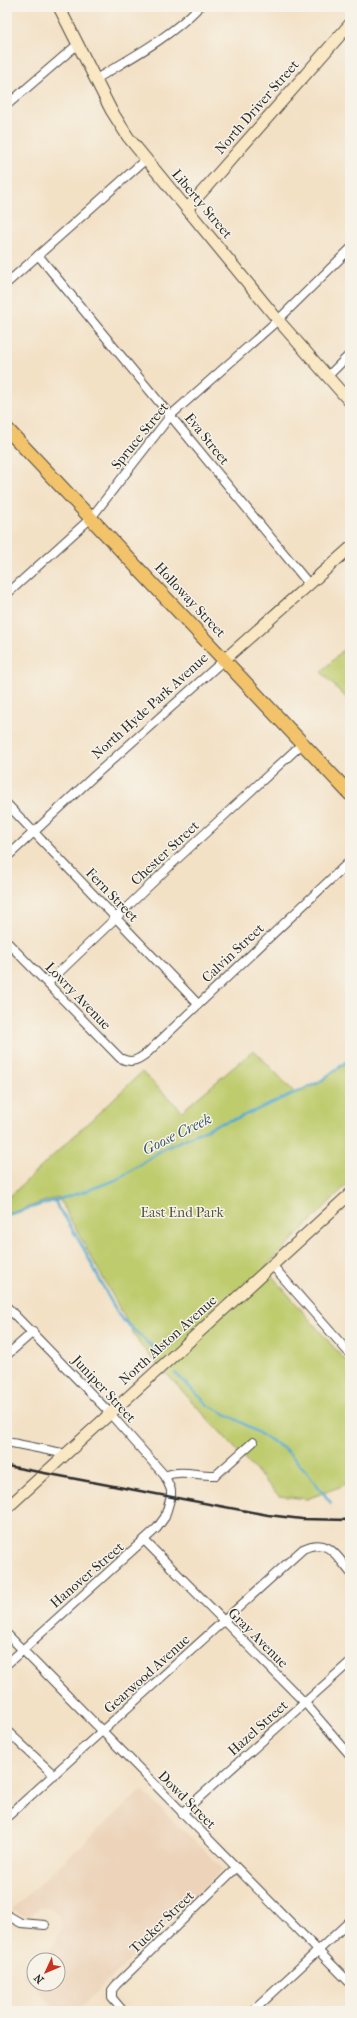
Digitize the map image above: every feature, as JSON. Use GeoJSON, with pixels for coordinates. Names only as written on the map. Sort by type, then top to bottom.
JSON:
{"type":"FeatureCollection","features":[{"type":"Feature","properties":{"kind":"main road","name":"Holloway Street"},"geometry":{"type":"LineString","coordinates":[[7,429],[350,794]]}},
{"type":"Feature","properties":{"kind":"street","name":"Liberty Street"},"geometry":{"type":"LineString","coordinates":[[59,7],[116,117],[145,160],[278,320],[350,402]]}},
{"type":"Feature","properties":{"kind":"street"},"geometry":{"type":"LineString","coordinates":[[96,79],[178,28],[199,7]]}},
{"type":"Feature","properties":{"kind":"street","name":"North Driver Street"},"geometry":{"type":"LineString","coordinates":[[187,209],[350,24]]}},
{"type":"Feature","properties":{"kind":"street"},"geometry":{"type":"LineString","coordinates":[[7,105],[78,44]]}},
{"type":"Feature","properties":{"kind":"street"},"geometry":{"type":"LineString","coordinates":[[7,283],[145,160]]}},
{"type":"Feature","properties":{"kind":"street","name":"Spruce Street"},"geometry":{"type":"LineString","coordinates":[[7,594],[91,518],[171,415],[278,320],[350,249]]}},
{"type":"Feature","properties":{"kind":"street","name":"Eva Street"},"geometry":{"type":"LineString","coordinates":[[38,255],[309,584]]}},
{"type":"Feature","properties":{"kind":"street"},"geometry":{"type":"LineString","coordinates":[[327,376],[350,354]]}},
{"type":"Feature","properties":{"kind":"street","name":"North Hyde Park Avenue"},"geometry":{"type":"LineString","coordinates":[[7,857],[350,548]]}},
{"type":"Feature","properties":{"kind":"street","name":"Chester Street"},"geometry":{"type":"LineString","coordinates":[[48,983],[115,918],[302,743]]}},
{"type":"Feature","properties":{"kind":"street","name":"Fern Street"},"geometry":{"type":"LineString","coordinates":[[7,804],[198,1004]]}},
{"type":"Feature","properties":{"kind":"street","name":"Calvin Street"},"geometry":{"type":"LineString","coordinates":[[133,1062],[147,1053],[350,861]]}},
{"type":"Feature","properties":{"kind":"street","name":"Lowry Avenue"},"geometry":{"type":"LineString","coordinates":[[7,942],[120,1058],[133,1062]]}},
{"type":"Feature","properties":{"kind":"street","name":"North Alston Avenue"},"geometry":{"type":"LineString","coordinates":[[7,1508],[350,1194]]}},
{"type":"Feature","properties":{"kind":"street"},"geometry":{"type":"LineString","coordinates":[[272,1265],[350,1354]]}},
{"type":"Feature","properties":{"kind":"street","name":"Juniper Street"},"geometry":{"type":"LineString","coordinates":[[7,1307],[110,1414],[165,1476],[171,1490],[171,1496]]}},
{"type":"Feature","properties":{"kind":"street"},"geometry":{"type":"LineString","coordinates":[[7,1356],[32,1332]]}},
{"type":"Feature","properties":{"kind":"street"},"geometry":{"type":"LineString","coordinates":[[7,1442],[67,1454]]}},
{"type":"Feature","properties":{"kind":"street"},"geometry":{"type":"LineString","coordinates":[[165,1476],[174,1472],[216,1475],[253,1442]]}},
{"type":"Feature","properties":{"kind":"street","name":"Hanover Street"},"geometry":{"type":"LineString","coordinates":[[7,1664],[145,1541],[165,1517],[171,1496]]}},
{"type":"Feature","properties":{"kind":"street","name":"Gray Avenue"},"geometry":{"type":"LineString","coordinates":[[145,1541],[305,1703],[350,1755]]}},
{"type":"Feature","properties":{"kind":"street","name":"Gearwood Avenue"},"geometry":{"type":"LineString","coordinates":[[7,1817],[303,1549],[315,1545],[322,1545],[334,1552],[350,1572]]}},
{"type":"Feature","properties":{"kind":"street","name":"Dowd Street"},"geometry":{"type":"LineString","coordinates":[[7,1634],[350,1983]]}},
{"type":"Feature","properties":{"kind":"street","name":"Hazel Street"},"geometry":{"type":"LineString","coordinates":[[182,1813],[350,1662]]}},
{"type":"Feature","properties":{"kind":"street"},"geometry":{"type":"LineString","coordinates":[[7,1731],[54,1775]]}},
{"type":"Feature","properties":{"kind":"street","name":"Tucker Street"},"geometry":{"type":"LineString","coordinates":[[123,2011],[112,1998],[112,1990],[236,1868]]}},
{"type":"Feature","properties":{"kind":"street"},"geometry":{"type":"LineString","coordinates":[[7,1915],[21,1923],[45,1925]]}},
{"type":"Feature","properties":{"kind":"street"},"geometry":{"type":"LineString","coordinates":[[253,2011],[350,1922]]}},
{"type":"Feature","properties":{"kind":"shaded area"},"geometry":{"type":"Polygon","coordinates":[[[142,1790],[223,1869],[77,2011],[58,2011],[39,1992],[66,1992],[66,1952],[47,1952],[51,1948],[63,1927],[58,1914],[49,1908],[41,1908],[30,1915],[25,1916],[12,1909],[142,1790]]]}},
{"type":"Feature","properties":{"kind":"shaded area"},"geometry":{"type":"Polygon","coordinates":[[[26,1971],[26,1979],[22,1975],[26,1971]]]}},
{"type":"Feature","properties":{"kind":"green space"},"geometry":{"type":"Polygon","coordinates":[[[350,643],[350,702],[321,672],[350,643]]]}},
{"type":"Feature","properties":{"kind":"green space","name":"East End Park"},"geometry":{"type":"Polygon","coordinates":[[[254,1050],[295,1093],[324,1079],[348,1060],[350,1062],[350,1181],[265,1268],[350,1366],[350,1483],[307,1499],[279,1496],[140,1345],[58,1197],[7,1214],[7,1199],[142,1072],[182,1111],[254,1050]]]}},
{"type":"Feature","properties":{"kind":"waterway","name":"Goose Creek"},"geometry":{"type":"LineString","coordinates":[[7,1215],[86,1191],[118,1179],[163,1149],[218,1124],[238,1118],[318,1083],[350,1059]]}},
{"type":"Feature","properties":{"kind":"waterway"},"geometry":{"type":"LineString","coordinates":[[55,1200],[58,1208],[85,1251],[121,1318],[158,1352]]}},
{"type":"Feature","properties":{"kind":"waterway"},"geometry":{"type":"LineString","coordinates":[[175,1373],[208,1405],[241,1422],[286,1450],[307,1472],[331,1503]]}},
{"type":"Feature","properties":{"kind":"railway"},"geometry":{"type":"LineString","coordinates":[[7,1466],[268,1515],[302,1519],[350,1520]]}}]}
